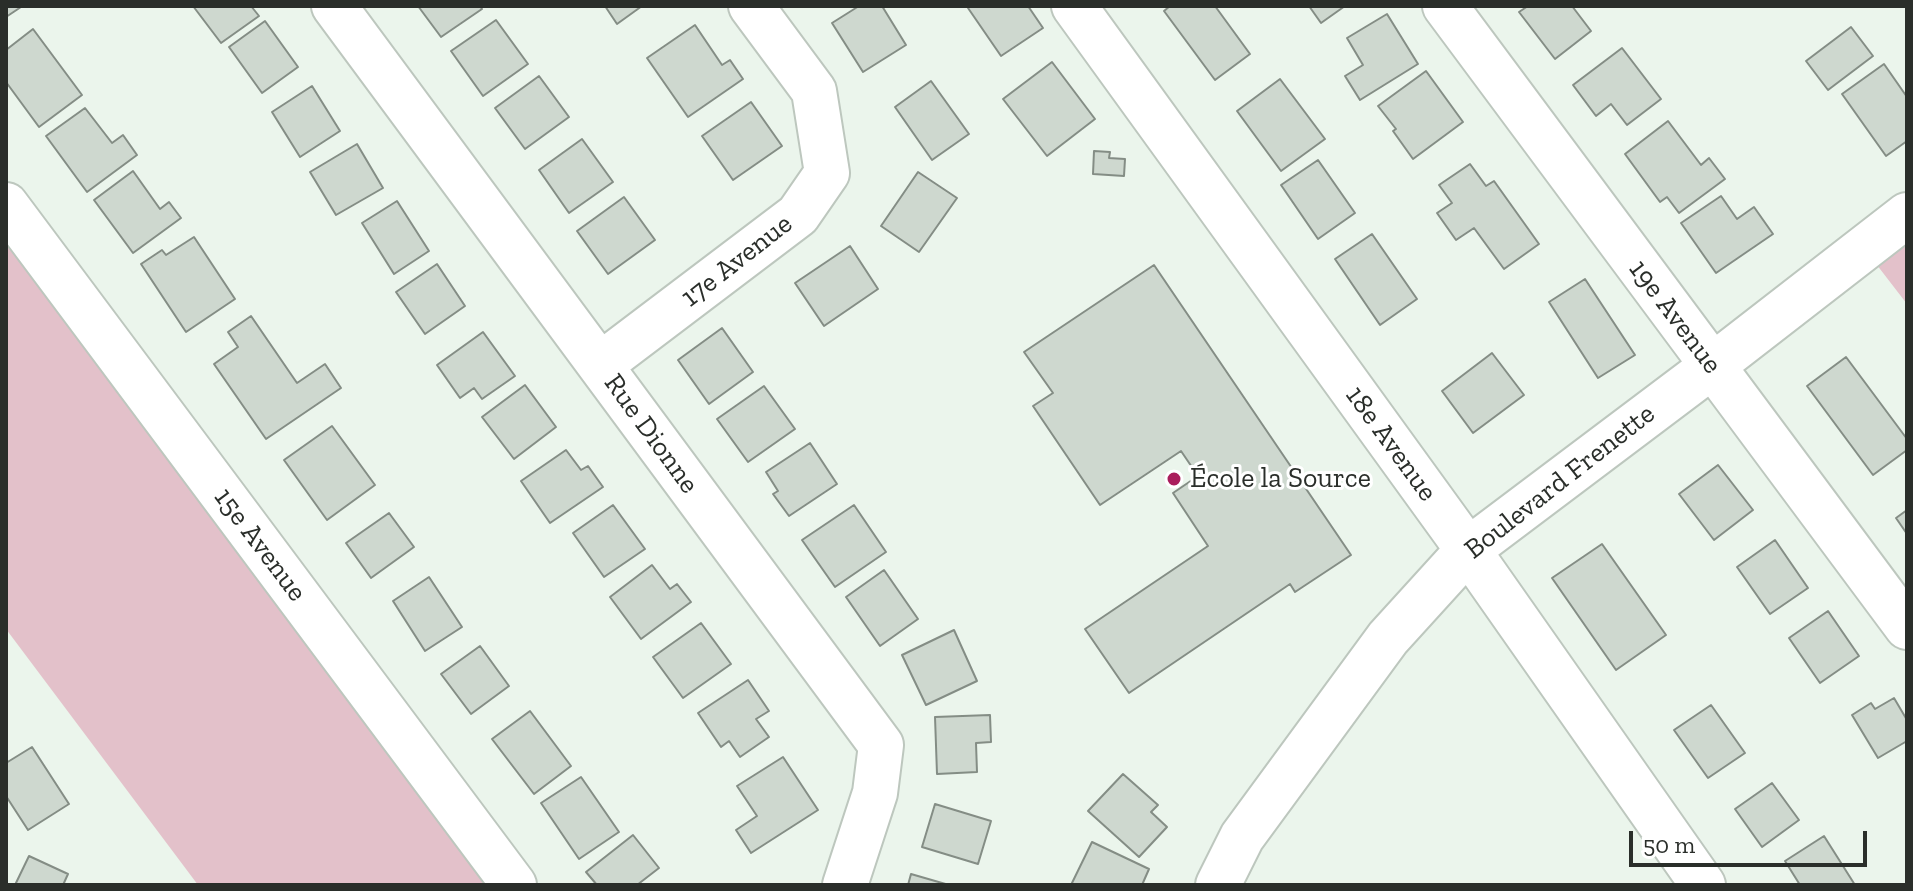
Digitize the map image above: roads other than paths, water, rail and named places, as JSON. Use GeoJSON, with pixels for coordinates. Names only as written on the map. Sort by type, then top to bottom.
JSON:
{"type":"FeatureCollection","features":[{"type":"Feature","properties":{"kind":"street","name":"Rue Dionne"},"geometry":{"type":"LineString","coordinates":[[334,6],[881,745],[875,793],[845,885]]}},
{"type":"Feature","properties":{"kind":"street","name":"17e Avenue"},"geometry":{"type":"LineString","coordinates":[[600,365],[798,215],[827,173],[814,91],[751,6]]}},
{"type":"Feature","properties":{"kind":"street","name":"18e Avenue"},"geometry":{"type":"LineString","coordinates":[[1074,6],[1468,550],[1703,885]]}},
{"type":"Feature","properties":{"kind":"street","name":"19e Avenue"},"geometry":{"type":"LineString","coordinates":[[1445,6],[1907,627]]}},
{"type":"Feature","properties":{"kind":"street","name":"15e Avenue"},"geometry":{"type":"LineString","coordinates":[[6,205],[514,885]]}},
{"type":"Feature","properties":{"kind":"street","name":"Boulevard Frenette"},"geometry":{"type":"LineString","coordinates":[[1218,885],[1242,837],[1378,651],[1468,550],[1907,215]]}},
{"type":"Feature","properties":{"kind":"place","name":"École la Source"},"geometry":{"type":"Point","coordinates":[1174,479]}}]}
